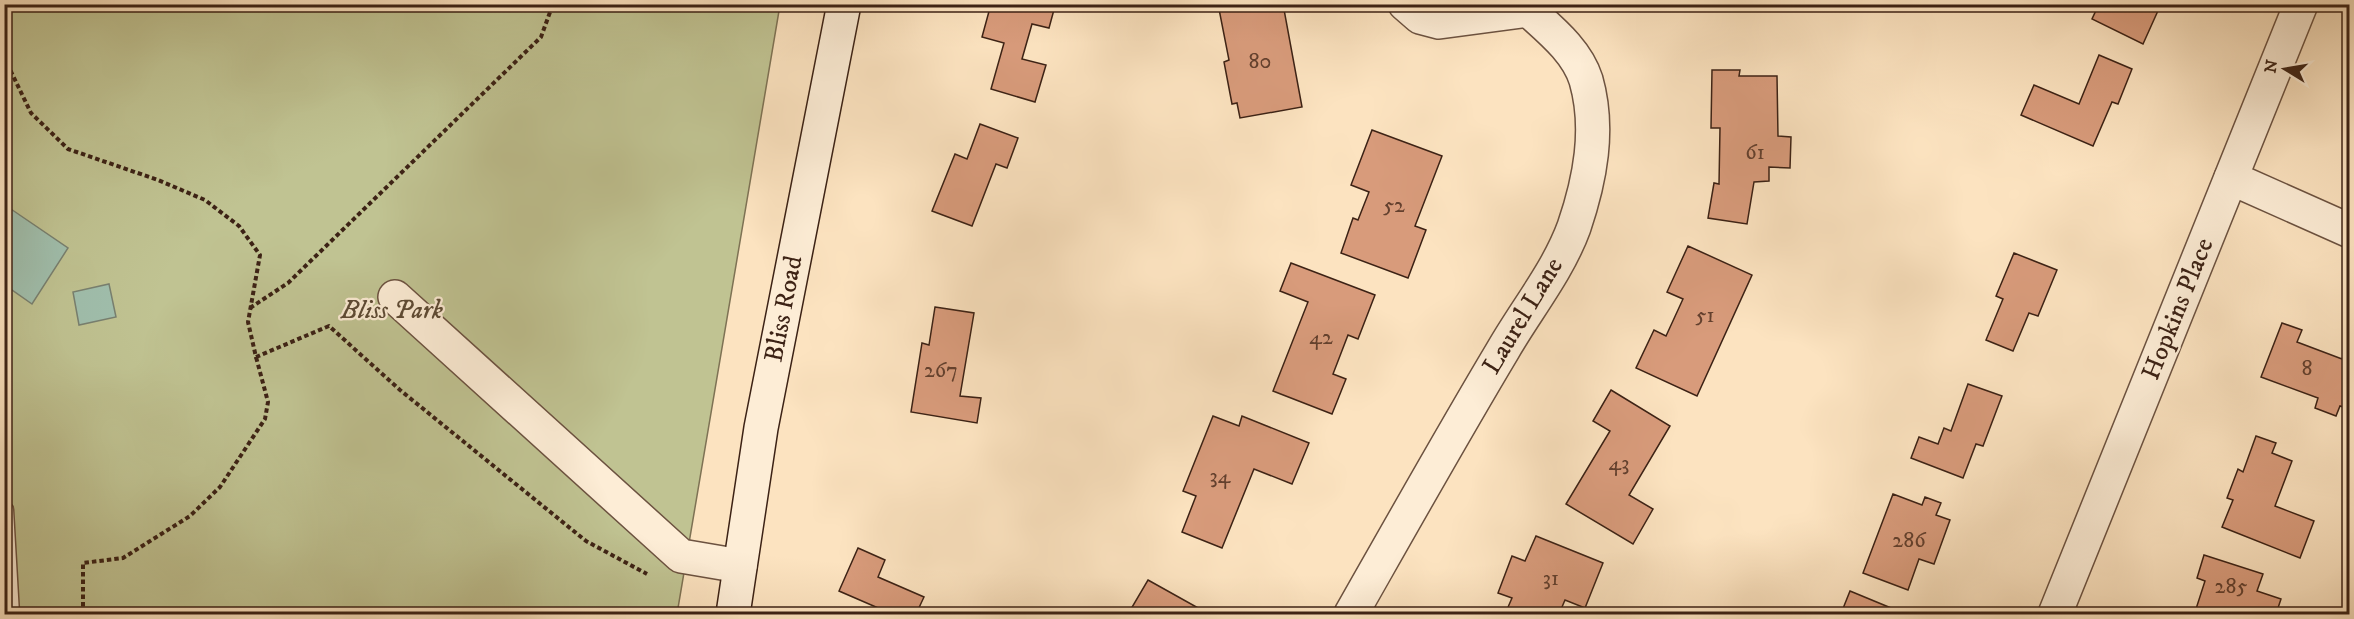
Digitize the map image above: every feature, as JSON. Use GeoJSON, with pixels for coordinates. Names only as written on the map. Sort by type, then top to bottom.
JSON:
{"type":"FeatureCollection","features":[{"type":"Feature","properties":{"kind":"street","name":"Bliss Road"},"geometry":{"type":"LineString","coordinates":[[733,615],[761,428],[844,4]]}},
{"type":"Feature","properties":{"kind":"street","name":"Laurel Lane"},"geometry":{"type":"LineString","coordinates":[[1351,615],[1485,380],[1557,260],[1573,229],[1592,153],[1593,121],[1585,80],[1577,60],[1567,46],[1525,7],[1439,22],[1420,17],[1405,4]]}},
{"type":"Feature","properties":{"kind":"street","name":"Hopkins Place"},"geometry":{"type":"LineString","coordinates":[[2055,615],[2301,4]]}},
{"type":"Feature","properties":{"kind":"street"},"geometry":{"type":"LineString","coordinates":[[2231,178],[2349,231]]}},
{"type":"Feature","properties":{"kind":"street"},"geometry":{"type":"LineString","coordinates":[[395,297],[681,556],[740,566]]}},
{"type":"Feature","properties":{"kind":"lane"},"geometry":{"type":"LineString","coordinates":[[4,510],[10,615]]}},
{"type":"Feature","properties":{"kind":"path"},"geometry":{"type":"LineString","coordinates":[[250,308],[288,283],[541,37],[553,4]]}},
{"type":"Feature","properties":{"kind":"path"},"geometry":{"type":"LineString","coordinates":[[4,57],[31,113],[68,149],[205,200],[239,226],[260,255],[248,322],[268,402],[265,419],[220,487],[189,516],[123,558],[83,562],[83,615]]}},
{"type":"Feature","properties":{"kind":"path"},"geometry":{"type":"LineString","coordinates":[[256,357],[329,326],[400,390],[586,541],[656,580]]}},
{"type":"Feature","properties":{"kind":"green space","name":"Bliss Park"},"geometry":{"type":"Polygon","coordinates":[[[5,5],[780,5],[677,614],[5,614],[5,5]]]}},
{"type":"Feature","properties":{"kind":"shaded area"},"geometry":{"type":"Polygon","coordinates":[[[5,205],[68,248],[32,304],[5,285],[5,205]]]}},
{"type":"Feature","properties":{"kind":"shaded area"},"geometry":{"type":"Polygon","coordinates":[[[109,284],[116,317],[79,325],[73,292],[109,284]]]}},
{"type":"Feature","properties":{"kind":"building"},"geometry":{"type":"Polygon","coordinates":[[[991,4],[1055,6],[1049,28],[1032,24],[1022,59],[1046,65],[1035,102],[991,89],[1004,43],[982,37],[991,4]]]}},
{"type":"Feature","properties":{"kind":"building"},"geometry":{"type":"Polygon","coordinates":[[[1218,4],[1283,4],[1302,107],[1240,118],[1237,103],[1232,104],[1224,62],[1229,60],[1218,4]]]}},
{"type":"Feature","properties":{"kind":"building"},"geometry":{"type":"Polygon","coordinates":[[[2099,4],[2161,4],[2143,44],[2092,19],[2099,4]]]}},
{"type":"Feature","properties":{"kind":"building"},"geometry":{"type":"Polygon","coordinates":[[[2099,55],[2132,69],[2118,104],[2112,102],[2093,146],[2021,115],[2034,85],[2079,104],[2099,55]]]}},
{"type":"Feature","properties":{"kind":"building"},"geometry":{"type":"Polygon","coordinates":[[[1712,70],[1740,70],[1739,76],[1777,76],[1778,136],[1791,137],[1790,168],[1769,167],[1769,181],[1754,182],[1747,224],[1708,218],[1714,183],[1719,184],[1720,128],[1711,128],[1712,70]]]}},
{"type":"Feature","properties":{"kind":"building"},"geometry":{"type":"Polygon","coordinates":[[[980,124],[1018,138],[1007,168],[996,164],[972,226],[932,211],[955,154],[967,159],[980,124]]]}},
{"type":"Feature","properties":{"kind":"building"},"geometry":{"type":"Polygon","coordinates":[[[1372,130],[1442,156],[1415,226],[1426,230],[1408,278],[1341,253],[1353,218],[1358,220],[1369,192],[1351,185],[1372,130]]]}},
{"type":"Feature","properties":{"kind":"building"},"geometry":{"type":"Polygon","coordinates":[[[1688,246],[1752,275],[1697,396],[1636,368],[1654,330],[1666,336],[1683,299],[1667,292],[1688,246]]]}},
{"type":"Feature","properties":{"kind":"building"},"geometry":{"type":"Polygon","coordinates":[[[2014,253],[2057,270],[2038,316],[2029,313],[2013,351],[1986,340],[2003,299],[1996,296],[2014,253]]]}},
{"type":"Feature","properties":{"kind":"building"},"geometry":{"type":"Polygon","coordinates":[[[1291,263],[1375,295],[1358,339],[1348,335],[1333,374],[1346,379],[1332,414],[1273,391],[1308,302],[1280,291],[1291,263]]]}},
{"type":"Feature","properties":{"kind":"building"},"geometry":{"type":"Polygon","coordinates":[[[935,307],[974,313],[960,396],[981,398],[977,423],[911,412],[922,343],[929,345],[935,307]]]}},
{"type":"Feature","properties":{"kind":"building"},"geometry":{"type":"Polygon","coordinates":[[[2282,323],[2302,330],[2297,342],[2342,359],[2346,349],[2350,351],[2350,409],[2340,406],[2336,416],[2315,408],[2318,398],[2261,377],[2282,323]]]}},
{"type":"Feature","properties":{"kind":"building"},"geometry":{"type":"Polygon","coordinates":[[[1968,384],[2002,396],[1983,446],[1976,444],[1963,478],[1911,458],[1919,437],[1938,444],[1944,428],[1951,431],[1968,384]]]}},
{"type":"Feature","properties":{"kind":"building"},"geometry":{"type":"Polygon","coordinates":[[[1611,390],[1670,426],[1629,495],[1653,509],[1633,544],[1566,504],[1610,431],[1593,421],[1611,390]]]}},
{"type":"Feature","properties":{"kind":"building"},"geometry":{"type":"Polygon","coordinates":[[[1213,416],[1239,426],[1242,416],[1309,443],[1292,484],[1254,469],[1222,548],[1182,532],[1196,496],[1183,491],[1213,416]]]}},
{"type":"Feature","properties":{"kind":"building"},"geometry":{"type":"Polygon","coordinates":[[[2256,436],[2276,443],[2272,453],[2292,461],[2275,506],[2314,521],[2300,558],[2222,527],[2233,500],[2227,498],[2238,469],[2243,472],[2256,436]]]}},
{"type":"Feature","properties":{"kind":"building"},"geometry":{"type":"Polygon","coordinates":[[[1893,494],[1922,505],[1925,497],[1941,503],[1936,515],[1950,520],[1934,564],[1919,559],[1908,590],[1863,573],[1893,494]]]}},
{"type":"Feature","properties":{"kind":"building"},"geometry":{"type":"Polygon","coordinates":[[[1536,536],[1603,563],[1585,608],[1565,600],[1559,614],[1505,614],[1512,598],[1498,593],[1512,556],[1525,561],[1536,536]]]}},
{"type":"Feature","properties":{"kind":"building"},"geometry":{"type":"Polygon","coordinates":[[[858,548],[885,560],[878,577],[924,597],[916,614],[892,614],[839,591],[858,548]]]}},
{"type":"Feature","properties":{"kind":"building"},"geometry":{"type":"Polygon","coordinates":[[[2204,555],[2263,574],[2257,591],[2281,599],[2276,614],[2195,612],[2205,581],[2197,578],[2204,555]]]}},
{"type":"Feature","properties":{"kind":"building"},"geometry":{"type":"Polygon","coordinates":[[[1148,580],[1209,614],[1128,614],[1148,580]]]}},
{"type":"Feature","properties":{"kind":"building"},"geometry":{"type":"Polygon","coordinates":[[[1850,591],[1891,608],[1888,614],[1850,614],[1842,611],[1850,591]]]}}]}
